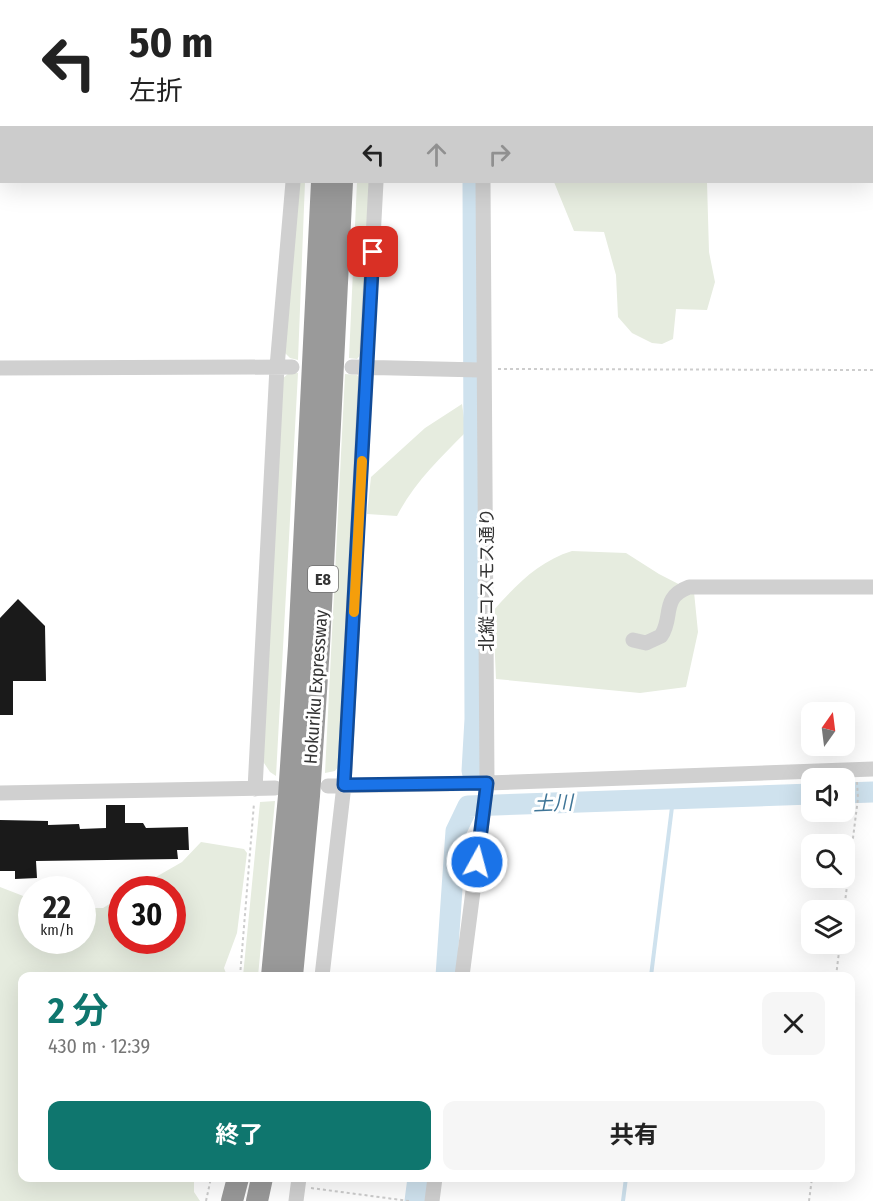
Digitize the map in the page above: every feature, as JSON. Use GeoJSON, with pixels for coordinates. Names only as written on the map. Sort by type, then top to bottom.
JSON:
{"type":"FeatureCollection","features":[{"type":"Feature","properties":{"kind":"highway","name":"Hokuriku Expressway"},"geometry":{"type":"LineString","coordinates":[[272,972],[289,796],[299,646],[322,183]]}},
{"type":"Feature","properties":{"kind":"highway","name":"Hokuriku Expressway"},"geometry":{"type":"LineString","coordinates":[[292,972],[308,808],[319,646],[342,183]]}},
{"type":"Feature","properties":{"kind":"highway"},"geometry":{"type":"LineString","coordinates":[[232,1201],[239,1182]]}},
{"type":"Feature","properties":{"kind":"highway"},"geometry":{"type":"LineString","coordinates":[[237,1201],[239,1182]]}},
{"type":"Feature","properties":{"kind":"highway"},"geometry":{"type":"LineString","coordinates":[[257,1201],[262,1182]]}},
{"type":"Feature","properties":{"kind":"highway"},"geometry":{"type":"LineString","coordinates":[[263,1182],[263,1201]]}},
{"type":"Feature","properties":{"kind":"street"},"geometry":{"type":"LineString","coordinates":[[255,789],[285,367],[293,183]]}},
{"type":"Feature","properties":{"kind":"street"},"geometry":{"type":"LineString","coordinates":[[322,972],[344,785],[376,183]]}},
{"type":"Feature","properties":{"kind":"street","name":"北縦コスモス通り"},"geometry":{"type":"LineString","coordinates":[[463,972],[487,786],[478,369],[483,183]]}},
{"type":"Feature","properties":{"kind":"street"},"geometry":{"type":"LineString","coordinates":[[0,369],[285,367]]}},
{"type":"Feature","properties":{"kind":"street"},"geometry":{"type":"LineString","coordinates":[[352,367],[478,369]]}},
{"type":"Feature","properties":{"kind":"street"},"geometry":{"type":"LineString","coordinates":[[633,640],[646,643],[661,636],[672,598],[679,590],[689,586],[873,586]]}},
{"type":"Feature","properties":{"kind":"street"},"geometry":{"type":"LineString","coordinates":[[328,786],[487,786],[873,769]]}},
{"type":"Feature","properties":{"kind":"street"},"geometry":{"type":"LineString","coordinates":[[0,794],[275,788]]}},
{"type":"Feature","properties":{"kind":"street"},"geometry":{"type":"LineString","coordinates":[[432,1201],[434,1182]]}},
{"type":"Feature","properties":{"kind":"path"},"geometry":{"type":"LineString","coordinates":[[478,369],[873,370]]}},
{"type":"Feature","properties":{"kind":"path"},"geometry":{"type":"LineString","coordinates":[[845,900],[858,798],[857,776]]}},
{"type":"Feature","properties":{"kind":"path"},"geometry":{"type":"LineString","coordinates":[[240,972],[255,789]]}},
{"type":"Feature","properties":{"kind":"path"},"geometry":{"type":"LineString","coordinates":[[836,972],[839,954]]}},
{"type":"Feature","properties":{"kind":"path"},"geometry":{"type":"LineString","coordinates":[[206,1201],[210,1182]]}},
{"type":"Feature","properties":{"kind":"path"},"geometry":{"type":"LineString","coordinates":[[809,1201],[811,1182]]}},
{"type":"Feature","properties":{"kind":"path"},"geometry":{"type":"LineString","coordinates":[[297,1188],[409,1201]]}},
{"type":"Feature","properties":{"kind":"shaded area"},"geometry":{"type":"Polygon","coordinates":[[[289,183],[305,183],[298,360],[290,358],[282,350],[289,183]]]}},
{"type":"Feature","properties":{"kind":"shaded area"},"geometry":{"type":"Polygon","coordinates":[[[357,183],[371,183],[365,349],[357,359],[349,358],[357,183]]]}},
{"type":"Feature","properties":{"kind":"shaded area"},"geometry":{"type":"Polygon","coordinates":[[[554,183],[707,183],[709,252],[715,282],[707,310],[676,309],[673,339],[662,344],[652,343],[632,333],[618,317],[616,275],[604,232],[574,231],[554,183]]]}},
{"type":"Feature","properties":{"kind":"shaded area"},"geometry":{"type":"Polygon","coordinates":[[[289,373],[298,373],[276,776],[270,772],[262,760],[282,379],[289,373]]]}},
{"type":"Feature","properties":{"kind":"shaded area"},"geometry":{"type":"Polygon","coordinates":[[[345,374],[357,375],[363,384],[343,760],[335,771],[325,773],[345,374]]]}},
{"type":"Feature","properties":{"kind":"shaded area"},"geometry":{"type":"Polygon","coordinates":[[[462,404],[466,432],[419,482],[397,516],[367,514],[371,477],[425,428],[462,404]]]}},
{"type":"Feature","properties":{"kind":"shaded area"},"geometry":{"type":"Polygon","coordinates":[[[572,551],[626,553],[694,592],[698,632],[686,687],[640,693],[496,679],[493,611],[519,583],[549,561],[572,551]]]}},
{"type":"Feature","properties":{"kind":"shaded area"},"geometry":{"type":"Polygon","coordinates":[[[275,801],[258,972],[243,972],[260,802],[275,801]]]}},
{"type":"Feature","properties":{"kind":"shaded area"},"geometry":{"type":"Polygon","coordinates":[[[201,842],[244,849],[247,853],[237,933],[224,968],[226,972],[18,972],[18,1182],[194,1182],[194,1192],[200,1201],[0,1201],[0,887],[18,894],[18,954],[96,954],[96,908],[108,905],[108,954],[186,954],[186,876],[158,876],[182,862],[201,842]]]}},
{"type":"Feature","properties":{"kind":"building"},"geometry":{"type":"Polygon","coordinates":[[[18,599],[45,626],[46,681],[13,681],[13,715],[0,715],[0,618],[18,599]]]}},
{"type":"Feature","properties":{"kind":"building"},"geometry":{"type":"Polygon","coordinates":[[[106,805],[125,805],[125,823],[143,823],[146,828],[188,827],[189,850],[177,850],[178,859],[36,861],[37,876],[18,876],[18,879],[15,879],[15,871],[0,871],[0,820],[48,821],[48,825],[79,824],[80,829],[106,828],[106,805]]]}},
{"type":"Feature","properties":{"kind":"waterway"},"geometry":{"type":"LineString","coordinates":[[472,771],[475,719],[473,183]]}},
{"type":"Feature","properties":{"kind":"waterway","name":"土川"},"geometry":{"type":"LineString","coordinates":[[855,793],[873,792]]}},
{"type":"Feature","properties":{"kind":"waterway","name":"土川"},"geometry":{"type":"LineString","coordinates":[[446,972],[456,831],[468,806],[801,794]]}},
{"type":"Feature","properties":{"kind":"waterway"},"geometry":{"type":"LineString","coordinates":[[651,972],[673,799]]}},
{"type":"Feature","properties":{"kind":"waterway","name":"土川"},"geometry":{"type":"LineString","coordinates":[[415,1201],[417,1182]]}},
{"type":"Feature","properties":{"kind":"waterway"},"geometry":{"type":"LineString","coordinates":[[623,1201],[625,1182]]}},
{"type":"Feature","properties":{"kind":"slow traffic"},"geometry":{"type":"LineString","coordinates":[[354,612],[362,461]]}},
{"type":"Feature","properties":{"kind":"route"},"geometry":{"type":"LineString","coordinates":[[373,252],[344,785],[487,783],[477,862]]}}]}
